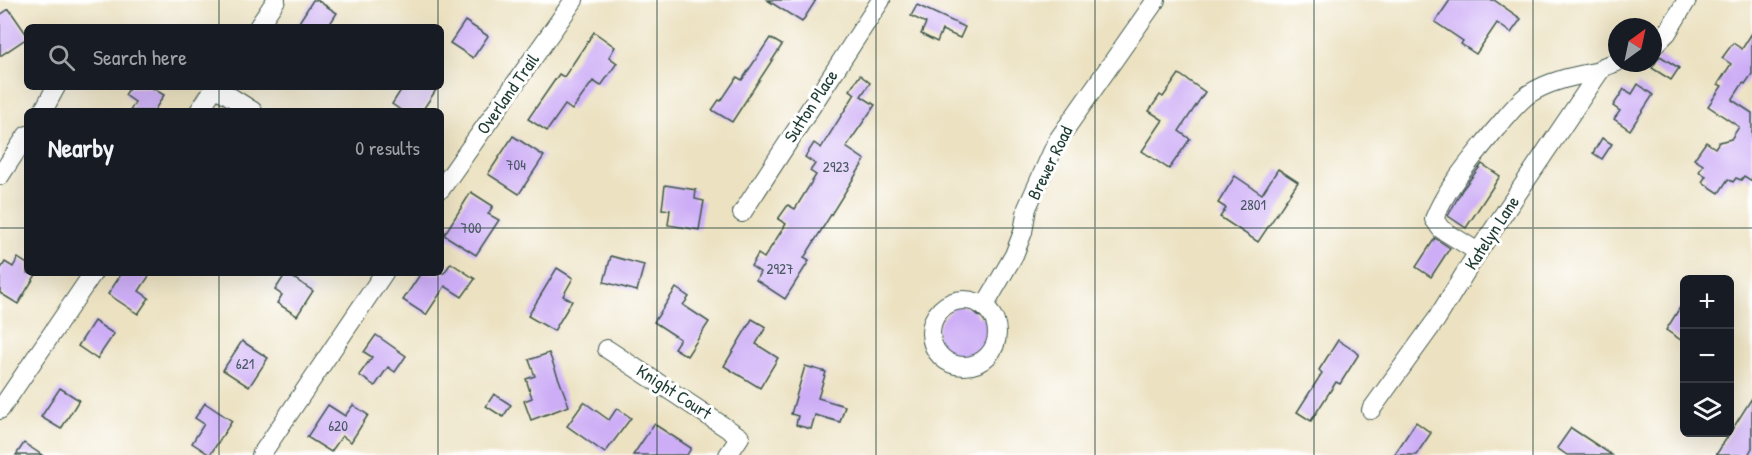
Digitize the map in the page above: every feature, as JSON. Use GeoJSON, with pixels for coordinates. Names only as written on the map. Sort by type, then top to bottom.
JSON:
{"type":"FeatureCollection","features":[{"type":"Feature","properties":{"kind":"street"},"geometry":{"type":"LineString","coordinates":[[260,24],[276,0]]}},
{"type":"Feature","properties":{"kind":"street","name":"Overland Trail"},"geometry":{"type":"LineString","coordinates":[[444,185],[574,0]]}},
{"type":"Feature","properties":{"kind":"street","name":"Sutton Place"},"geometry":{"type":"LineString","coordinates":[[742,213],[881,0]]}},
{"type":"Feature","properties":{"kind":"street","name":"Brewer Road"},"geometry":{"type":"LineString","coordinates":[[984,307],[1014,255],[1023,232],[1028,208],[1057,141],[1156,0]]}},
{"type":"Feature","properties":{"kind":"street"},"geometry":{"type":"LineString","coordinates":[[1662,38],[1687,0]]}},
{"type":"Feature","properties":{"kind":"street"},"geometry":{"type":"LineString","coordinates":[[1472,249],[1441,229],[1434,219],[1439,206],[1460,173],[1528,94],[1552,83],[1599,70],[1608,65]]}},
{"type":"Feature","properties":{"kind":"street","name":"Katelyn Lane"},"geometry":{"type":"LineString","coordinates":[[1371,410],[1437,320],[1472,249],[1520,189],[1599,70]]}},
{"type":"Feature","properties":{"kind":"street"},"geometry":{"type":"LineString","coordinates":[[45,108],[54,90]]}},
{"type":"Feature","properties":{"kind":"street"},"geometry":{"type":"LineString","coordinates":[[201,108],[213,90]]}},
{"type":"Feature","properties":{"kind":"street"},"geometry":{"type":"LineString","coordinates":[[220,90],[248,108]]}},
{"type":"Feature","properties":{"kind":"street"},"geometry":{"type":"LineString","coordinates":[[0,176],[24,140]]}},
{"type":"Feature","properties":{"kind":"street"},"geometry":{"type":"LineString","coordinates":[[0,410],[91,276]]}},
{"type":"Feature","properties":{"kind":"street"},"geometry":{"type":"LineString","coordinates":[[261,455],[382,276]]}},
{"type":"Feature","properties":{"kind":"street","name":"Knight Court"},"geometry":{"type":"LineString","coordinates":[[607,349],[740,437],[728,455]]}},
{"type":"Feature","properties":{"kind":"building"},"geometry":{"type":"Polygon","coordinates":[[[313,0],[317,0],[337,13],[330,24],[298,24],[313,0]]]}},
{"type":"Feature","properties":{"kind":"building"},"geometry":{"type":"Polygon","coordinates":[[[767,0],[816,0],[802,22],[767,0]]]}},
{"type":"Feature","properties":{"kind":"building"},"geometry":{"type":"Polygon","coordinates":[[[1450,0],[1494,0],[1521,19],[1511,33],[1497,23],[1476,54],[1461,44],[1463,41],[1435,22],[1450,0]]]}},
{"type":"Feature","properties":{"kind":"building"},"geometry":{"type":"Polygon","coordinates":[[[917,5],[965,27],[960,38],[942,30],[937,42],[921,34],[926,23],[911,16],[917,5]]]}},
{"type":"Feature","properties":{"kind":"building"},"geometry":{"type":"Polygon","coordinates":[[[9,9],[24,31],[24,40],[0,56],[0,15],[9,9]]]}},
{"type":"Feature","properties":{"kind":"building"},"geometry":{"type":"Polygon","coordinates":[[[465,21],[488,36],[473,58],[450,43],[465,21]]]}},
{"type":"Feature","properties":{"kind":"building"},"geometry":{"type":"Polygon","coordinates":[[[594,32],[615,47],[609,57],[617,63],[601,86],[593,81],[572,110],[565,105],[547,131],[528,119],[559,74],[564,77],[594,32]]]}},
{"type":"Feature","properties":{"kind":"building"},"geometry":{"type":"Polygon","coordinates":[[[1752,33],[1752,74],[1732,100],[1752,113],[1752,181],[1744,176],[1741,180],[1736,178],[1733,182],[1728,179],[1719,193],[1702,182],[1706,176],[1699,172],[1703,165],[1694,159],[1706,142],[1715,148],[1719,142],[1731,139],[1739,127],[1708,106],[1722,86],[1718,84],[1731,64],[1722,58],[1733,43],[1742,49],[1752,33]]]}},
{"type":"Feature","properties":{"kind":"building"},"geometry":{"type":"Polygon","coordinates":[[[770,38],[782,45],[732,122],[712,110],[737,77],[742,80],[770,38]]]}},
{"type":"Feature","properties":{"kind":"building"},"geometry":{"type":"Polygon","coordinates":[[[1662,57],[1679,68],[1671,80],[1658,72],[1662,72],[1662,57]]]}},
{"type":"Feature","properties":{"kind":"building"},"geometry":{"type":"Polygon","coordinates":[[[1179,74],[1205,92],[1179,131],[1190,139],[1169,169],[1142,151],[1163,120],[1149,111],[1160,95],[1163,97],[1179,74]]]}},
{"type":"Feature","properties":{"kind":"building"},"geometry":{"type":"Polygon","coordinates":[[[860,75],[870,83],[861,96],[875,105],[846,147],[865,160],[804,258],[809,261],[785,299],[756,280],[760,272],[751,266],[758,254],[764,258],[786,224],[778,219],[788,205],[795,209],[816,175],[810,171],[815,164],[805,157],[814,143],[821,148],[855,94],[850,90],[860,75]]]}},
{"type":"Feature","properties":{"kind":"building"},"geometry":{"type":"Polygon","coordinates":[[[1638,84],[1653,95],[1630,130],[1614,119],[1620,111],[1613,106],[1624,89],[1632,94],[1638,84]]]}},
{"type":"Feature","properties":{"kind":"building"},"geometry":{"type":"Polygon","coordinates":[[[128,90],[156,90],[164,95],[156,108],[132,108],[135,102],[125,95],[128,90]]]}},
{"type":"Feature","properties":{"kind":"building"},"geometry":{"type":"Polygon","coordinates":[[[401,90],[436,90],[424,108],[398,108],[392,104],[401,90]]]}},
{"type":"Feature","properties":{"kind":"building"},"geometry":{"type":"Polygon","coordinates":[[[513,136],[544,156],[519,194],[488,174],[513,136]]]}},
{"type":"Feature","properties":{"kind":"building"},"geometry":{"type":"Polygon","coordinates":[[[1602,138],[1612,144],[1602,159],[1593,153],[1602,138]]]}},
{"type":"Feature","properties":{"kind":"building"},"geometry":{"type":"Polygon","coordinates":[[[1482,164],[1500,176],[1466,228],[1448,216],[1462,190],[1482,164]]]}},
{"type":"Feature","properties":{"kind":"building"},"geometry":{"type":"Polygon","coordinates":[[[1278,169],[1298,182],[1258,242],[1220,217],[1226,208],[1218,203],[1235,176],[1262,194],[1278,169]]]}},
{"type":"Feature","properties":{"kind":"building"},"geometry":{"type":"Polygon","coordinates":[[[665,185],[696,190],[695,199],[704,201],[699,230],[668,225],[670,210],[662,209],[665,185]]]}},
{"type":"Feature","properties":{"kind":"building"},"geometry":{"type":"Polygon","coordinates":[[[471,192],[493,206],[488,214],[499,220],[476,255],[444,235],[471,192]]]}},
{"type":"Feature","properties":{"kind":"building"},"geometry":{"type":"Polygon","coordinates":[[[1435,238],[1450,248],[1431,277],[1416,267],[1435,238]]]}},
{"type":"Feature","properties":{"kind":"building"},"geometry":{"type":"Polygon","coordinates":[[[611,256],[644,265],[637,291],[604,282],[611,256]]]}},
{"type":"Feature","properties":{"kind":"building"},"geometry":{"type":"Polygon","coordinates":[[[18,258],[24,262],[24,276],[35,276],[18,304],[0,293],[0,270],[5,262],[13,267],[18,258]]]}},
{"type":"Feature","properties":{"kind":"building"},"geometry":{"type":"Polygon","coordinates":[[[451,263],[475,279],[462,297],[445,286],[426,315],[403,300],[419,276],[444,276],[451,263]]]}},
{"type":"Feature","properties":{"kind":"building"},"geometry":{"type":"Polygon","coordinates":[[[557,268],[573,278],[563,296],[572,301],[554,331],[528,316],[557,268]]]}},
{"type":"Feature","properties":{"kind":"building"},"geometry":{"type":"Polygon","coordinates":[[[120,276],[149,276],[139,291],[149,298],[138,314],[108,294],[120,276]]]}},
{"type":"Feature","properties":{"kind":"building"},"geometry":{"type":"Polygon","coordinates":[[[284,276],[290,276],[313,291],[297,316],[277,303],[282,295],[275,290],[284,276]]]}},
{"type":"Feature","properties":{"kind":"building"},"geometry":{"type":"Polygon","coordinates":[[[676,288],[689,297],[683,305],[709,322],[687,356],[674,348],[680,339],[654,322],[676,288]]]}},
{"type":"Feature","properties":{"kind":"building"},"geometry":{"type":"Polygon","coordinates":[[[957,304],[973,309],[978,316],[986,318],[990,323],[992,332],[988,348],[975,359],[958,361],[950,357],[939,344],[938,326],[957,304]]]}},
{"type":"Feature","properties":{"kind":"building"},"geometry":{"type":"Polygon","coordinates":[[[1680,307],[1680,339],[1666,330],[1680,307]]]}},
{"type":"Feature","properties":{"kind":"building"},"geometry":{"type":"Polygon","coordinates":[[[752,319],[766,327],[756,344],[778,358],[760,388],[724,366],[752,319]]]}},
{"type":"Feature","properties":{"kind":"building"},"geometry":{"type":"Polygon","coordinates":[[[94,321],[114,334],[97,359],[78,346],[94,321]]]}},
{"type":"Feature","properties":{"kind":"building"},"geometry":{"type":"Polygon","coordinates":[[[376,335],[406,356],[395,372],[388,367],[375,386],[359,375],[372,357],[364,352],[376,335]]]}},
{"type":"Feature","properties":{"kind":"building"},"geometry":{"type":"Polygon","coordinates":[[[1338,340],[1359,354],[1340,384],[1336,382],[1311,421],[1297,412],[1322,373],[1319,370],[1338,340]]]}},
{"type":"Feature","properties":{"kind":"building"},"geometry":{"type":"Polygon","coordinates":[[[242,341],[268,358],[249,387],[223,370],[242,341]]]}},
{"type":"Feature","properties":{"kind":"building"},"geometry":{"type":"Polygon","coordinates":[[[549,353],[569,406],[531,420],[524,401],[532,398],[526,379],[535,376],[529,360],[549,353]]]}},
{"type":"Feature","properties":{"kind":"building"},"geometry":{"type":"Polygon","coordinates":[[[805,366],[826,372],[818,398],[845,406],[840,422],[815,415],[811,429],[796,425],[798,416],[791,414],[805,366]]]}},
{"type":"Feature","properties":{"kind":"building"},"geometry":{"type":"Polygon","coordinates":[[[60,388],[79,400],[61,429],[41,417],[60,388]]]}},
{"type":"Feature","properties":{"kind":"building"},"geometry":{"type":"Polygon","coordinates":[[[494,394],[511,405],[503,417],[486,406],[494,394]]]}},
{"type":"Feature","properties":{"kind":"building"},"geometry":{"type":"Polygon","coordinates":[[[1752,398],[1752,448],[1748,455],[1716,455],[1727,437],[1734,437],[1734,426],[1752,398]]]}},
{"type":"Feature","properties":{"kind":"building"},"geometry":{"type":"Polygon","coordinates":[[[584,402],[609,420],[617,408],[631,418],[605,453],[567,426],[584,402]]]}},
{"type":"Feature","properties":{"kind":"building"},"geometry":{"type":"Polygon","coordinates":[[[205,403],[232,421],[210,455],[192,443],[204,424],[195,418],[205,403]]]}},
{"type":"Feature","properties":{"kind":"building"},"geometry":{"type":"Polygon","coordinates":[[[328,405],[345,416],[353,405],[368,415],[351,442],[342,436],[331,452],[307,437],[328,405]]]}},
{"type":"Feature","properties":{"kind":"building"},"geometry":{"type":"Polygon","coordinates":[[[1416,422],[1431,433],[1416,455],[1394,455],[1416,422]]]}},
{"type":"Feature","properties":{"kind":"building"},"geometry":{"type":"Polygon","coordinates":[[[654,424],[691,448],[687,455],[633,455],[654,424]]]}},
{"type":"Feature","properties":{"kind":"building"},"geometry":{"type":"Polygon","coordinates":[[[1571,428],[1612,455],[1567,455],[1557,448],[1571,428]]]}},
{"type":"Feature","properties":{"kind":"building"},"geometry":{"type":"Polygon","coordinates":[[[24,443],[42,455],[16,455],[24,443]]]}}]}
